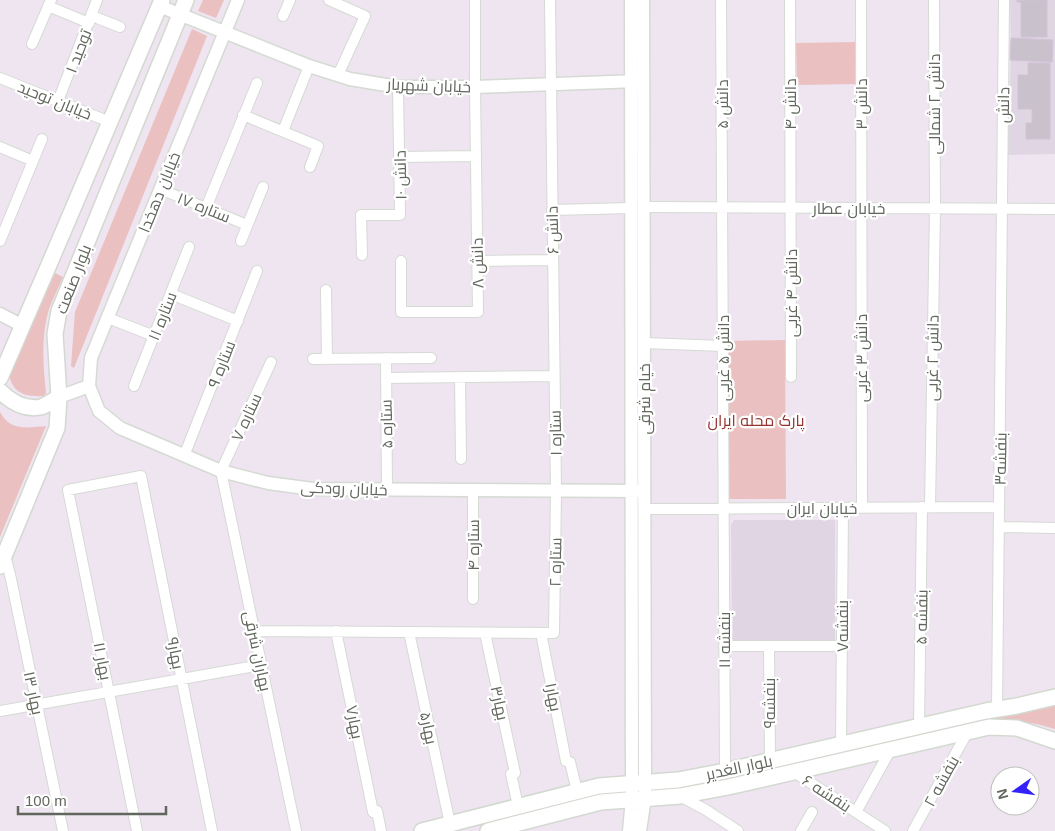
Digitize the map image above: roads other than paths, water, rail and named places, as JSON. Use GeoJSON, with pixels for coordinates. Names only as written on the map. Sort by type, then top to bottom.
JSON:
{"type":"FeatureCollection","features":[{"type":"Feature","properties":{"kind":"main road","name":"بلوار صنعت"},"geometry":{"type":"LineString","coordinates":[[2,561],[57,428],[59,397],[55,334],[59,311],[186,0]]}},
{"type":"Feature","properties":{"kind":"main road","name":"بلوار صنعت"},"geometry":{"type":"LineString","coordinates":[[0,378],[160,3]]}},
{"type":"Feature","properties":{"kind":"main road"},"geometry":{"type":"LineString","coordinates":[[51,260],[76,270]]}},
{"type":"Feature","properties":{"kind":"main road"},"geometry":{"type":"LineString","coordinates":[[0,391],[9,400],[25,407],[42,407],[59,397]]}},
{"type":"Feature","properties":{"kind":"main road","name":"بلوار الغدیر"},"geometry":{"type":"LineString","coordinates":[[422,831],[598,786],[678,780],[1055,697]]}},
{"type":"Feature","properties":{"kind":"main road","name":"بلوار الغدیر"},"geometry":{"type":"LineString","coordinates":[[488,831],[521,827],[601,802],[680,796],[728,787],[989,727],[1017,728],[1055,741]]}},
{"type":"Feature","properties":{"kind":"street","name":"توحید ۱"},"geometry":{"type":"LineString","coordinates":[[58,101],[97,0]]}},
{"type":"Feature","properties":{"kind":"street","name":"خیابان دهخدا"},"geometry":{"type":"LineString","coordinates":[[89,386],[91,358],[238,0]]}},
{"type":"Feature","properties":{"kind":"street"},"geometry":{"type":"LineString","coordinates":[[283,16],[290,0]]}},
{"type":"Feature","properties":{"kind":"street"},"geometry":{"type":"LineString","coordinates":[[329,0],[365,16]]}},
{"type":"Feature","properties":{"kind":"street","name":"دانش ۸"},"geometry":{"type":"LineString","coordinates":[[401,261],[402,312],[478,312],[475,87],[476,0]]}},
{"type":"Feature","properties":{"kind":"street","name":"دانش ۶"},"geometry":{"type":"LineString","coordinates":[[550,0],[554,376]]}},
{"type":"Feature","properties":{"kind":"street","name":"خیام شرقی"},"geometry":{"type":"LineString","coordinates":[[631,0],[637,81],[639,783]]}},
{"type":"Feature","properties":{"kind":"street","name":"خیام شرقی"},"geometry":{"type":"LineString","coordinates":[[637,81],[643,0]]}},
{"type":"Feature","properties":{"kind":"street","name":"دانش ۵"},"geometry":{"type":"LineString","coordinates":[[721,0],[722,208]]}},
{"type":"Feature","properties":{"kind":"street","name":"دانش ۴"},"geometry":{"type":"LineString","coordinates":[[790,0],[790,208]]}},
{"type":"Feature","properties":{"kind":"street","name":"دانش ۳"},"geometry":{"type":"LineString","coordinates":[[861,0],[861,208]]}},
{"type":"Feature","properties":{"kind":"street","name":"دانش ۲ شمالی"},"geometry":{"type":"LineString","coordinates":[[934,0],[935,209]]}},
{"type":"Feature","properties":{"kind":"street","name":"دانش"},"geometry":{"type":"LineString","coordinates":[[1002,209],[1004,0]]}},
{"type":"Feature","properties":{"kind":"street"},"geometry":{"type":"LineString","coordinates":[[32,44],[49,3],[90,20],[120,27]]}},
{"type":"Feature","properties":{"kind":"street","name":"خیابان شهریار"},"geometry":{"type":"LineString","coordinates":[[160,3],[180,15],[309,66],[350,78],[398,87],[475,87],[637,81]]}},
{"type":"Feature","properties":{"kind":"street"},"geometry":{"type":"LineString","coordinates":[[355,39],[365,16]]}},
{"type":"Feature","properties":{"kind":"street"},"geometry":{"type":"LineString","coordinates":[[338,75],[365,16]]}},
{"type":"Feature","properties":{"kind":"street"},"geometry":{"type":"LineString","coordinates":[[283,131],[309,66]]}},
{"type":"Feature","properties":{"kind":"street","name":"خیابان توحید"},"geometry":{"type":"LineString","coordinates":[[0,78],[110,122]]}},
{"type":"Feature","properties":{"kind":"street"},"geometry":{"type":"LineString","coordinates":[[206,208],[257,83]]}},
{"type":"Feature","properties":{"kind":"street","name":"دانش ۱۰"},"geometry":{"type":"LineString","coordinates":[[362,255],[361,215],[400,215],[398,87]]}},
{"type":"Feature","properties":{"kind":"street"},"geometry":{"type":"LineString","coordinates":[[244,115],[318,146],[310,167]]}},
{"type":"Feature","properties":{"kind":"street"},"geometry":{"type":"LineString","coordinates":[[0,241],[42,139]]}},
{"type":"Feature","properties":{"kind":"street"},"geometry":{"type":"LineString","coordinates":[[0,147],[33,161]]}},
{"type":"Feature","properties":{"kind":"street"},"geometry":{"type":"LineString","coordinates":[[399,157],[476,156]]}},
{"type":"Feature","properties":{"kind":"street"},"geometry":{"type":"LineString","coordinates":[[241,241],[263,187]]}},
{"type":"Feature","properties":{"kind":"street","name":"ستاره ۱۷"},"geometry":{"type":"LineString","coordinates":[[160,189],[247,225]]}},
{"type":"Feature","properties":{"kind":"street","name":"خیابان عطار"},"geometry":{"type":"LineString","coordinates":[[552,210],[637,208],[1055,209]]}},
{"type":"Feature","properties":{"kind":"street","name":"دانش ۵ غربی"},"geometry":{"type":"LineString","coordinates":[[722,208],[723,508]]}},
{"type":"Feature","properties":{"kind":"street","name":"دانش ۴ غربی"},"geometry":{"type":"LineString","coordinates":[[790,208],[791,377]]}},
{"type":"Feature","properties":{"kind":"street","name":"دانش ۳ غربی"},"geometry":{"type":"LineString","coordinates":[[861,208],[862,508]]}},
{"type":"Feature","properties":{"kind":"street","name":"دانش ۲ غربی"},"geometry":{"type":"LineString","coordinates":[[926,507],[935,209]]}},
{"type":"Feature","properties":{"kind":"street","name":"بنفشه۳"},"geometry":{"type":"LineString","coordinates":[[997,709],[1002,209]]}},
{"type":"Feature","properties":{"kind":"street","name":"ستاره ۱۱"},"geometry":{"type":"LineString","coordinates":[[134,386],[190,247]]}},
{"type":"Feature","properties":{"kind":"street"},"geometry":{"type":"LineString","coordinates":[[477,261],[553,260]]}},
{"type":"Feature","properties":{"kind":"street","name":"ستاره ۹"},"geometry":{"type":"LineString","coordinates":[[184,456],[257,272]]}},
{"type":"Feature","properties":{"kind":"street"},"geometry":{"type":"LineString","coordinates":[[326,290],[327,359]]}},
{"type":"Feature","properties":{"kind":"street"},"geometry":{"type":"LineString","coordinates":[[171,294],[238,321]]}},
{"type":"Feature","properties":{"kind":"street"},"geometry":{"type":"LineString","coordinates":[[0,314],[23,326]]}},
{"type":"Feature","properties":{"kind":"street"},"geometry":{"type":"LineString","coordinates":[[108,318],[154,336]]}},
{"type":"Feature","properties":{"kind":"street"},"geometry":{"type":"LineString","coordinates":[[638,343],[723,346]]}},
{"type":"Feature","properties":{"kind":"street","name":"ستاره ۵"},"geometry":{"type":"LineString","coordinates":[[386,358],[387,490]]}},
{"type":"Feature","properties":{"kind":"street"},"geometry":{"type":"LineString","coordinates":[[313,359],[431,358]]}},
{"type":"Feature","properties":{"kind":"street","name":"ستاره ۷"},"geometry":{"type":"LineString","coordinates":[[221,472],[271,362]]}},
{"type":"Feature","properties":{"kind":"street"},"geometry":{"type":"LineString","coordinates":[[386,378],[554,376]]}},
{"type":"Feature","properties":{"kind":"street","name":"ستاره ۱"},"geometry":{"type":"LineString","coordinates":[[554,376],[556,491]]}},
{"type":"Feature","properties":{"kind":"street"},"geometry":{"type":"LineString","coordinates":[[460,377],[461,459]]}},
{"type":"Feature","properties":{"kind":"street"},"geometry":{"type":"LineString","coordinates":[[59,397],[89,386]]}},
{"type":"Feature","properties":{"kind":"street","name":"خیابان رودکی"},"geometry":{"type":"LineString","coordinates":[[89,386],[99,410],[120,428],[221,472],[268,483],[313,489],[638,491]]}},
{"type":"Feature","properties":{"kind":"street","name":"بهاران شرقی"},"geometry":{"type":"LineString","coordinates":[[221,472],[296,831]]}},
{"type":"Feature","properties":{"kind":"street","name":"بهار ۱۱"},"geometry":{"type":"LineString","coordinates":[[137,831],[68,490],[140,476]]}},
{"type":"Feature","properties":{"kind":"street","name":"بهار۹"},"geometry":{"type":"LineString","coordinates":[[140,476],[212,831]]}},
{"type":"Feature","properties":{"kind":"street","name":"ستاره ۴"},"geometry":{"type":"LineString","coordinates":[[472,599],[473,490]]}},
{"type":"Feature","properties":{"kind":"street","name":"ستاره ۲"},"geometry":{"type":"LineString","coordinates":[[541,633],[554,633],[556,491]]}},
{"type":"Feature","properties":{"kind":"street","name":"خیام شرقی"},"geometry":{"type":"LineString","coordinates":[[638,491],[644,509],[639,783]]}},
{"type":"Feature","properties":{"kind":"street","name":"بنفشه ۵"},"geometry":{"type":"LineString","coordinates":[[919,726],[926,507]]}},
{"type":"Feature","properties":{"kind":"street","name":"خیابان ایران"},"geometry":{"type":"LineString","coordinates":[[644,509],[999,507]]}},
{"type":"Feature","properties":{"kind":"street","name":"بنفشه ۱۱"},"geometry":{"type":"LineString","coordinates":[[723,508],[724,771]]}},
{"type":"Feature","properties":{"kind":"street","name":"بنفشه۷"},"geometry":{"type":"LineString","coordinates":[[841,744],[843,508]]}},
{"type":"Feature","properties":{"kind":"street"},"geometry":{"type":"LineString","coordinates":[[999,527],[1055,528]]}},
{"type":"Feature","properties":{"kind":"street","name":"بهار ۱۳"},"geometry":{"type":"LineString","coordinates":[[2,561],[11,580],[63,831]]}},
{"type":"Feature","properties":{"kind":"street"},"geometry":{"type":"LineString","coordinates":[[254,631],[541,633]]}},
{"type":"Feature","properties":{"kind":"street","name":"بهار۷"},"geometry":{"type":"LineString","coordinates":[[336,631],[373,812],[377,811],[381,831]]}},
{"type":"Feature","properties":{"kind":"street","name":"بهار۵"},"geometry":{"type":"LineString","coordinates":[[409,632],[450,824]]}},
{"type":"Feature","properties":{"kind":"street","name":"بهار۳"},"geometry":{"type":"LineString","coordinates":[[485,633],[515,774],[511,774],[518,806]]}},
{"type":"Feature","properties":{"kind":"street","name":"بهار۱"},"geometry":{"type":"LineString","coordinates":[[541,633],[566,761],[570,762],[577,791]]}},
{"type":"Feature","properties":{"kind":"street"},"geometry":{"type":"LineString","coordinates":[[724,646],[842,646]]}},
{"type":"Feature","properties":{"kind":"street","name":"بنفشه۹"},"geometry":{"type":"LineString","coordinates":[[769,646],[770,760]]}},
{"type":"Feature","properties":{"kind":"street"},"geometry":{"type":"LineString","coordinates":[[0,711],[261,665]]}},
{"type":"Feature","properties":{"kind":"street","name":"بنفشه ۲"},"geometry":{"type":"LineString","coordinates":[[913,831],[968,731]]}},
{"type":"Feature","properties":{"kind":"street"},"geometry":{"type":"LineString","coordinates":[[856,812],[891,749]]}},
{"type":"Feature","properties":{"kind":"street","name":"بنفشه ۶"},"geometry":{"type":"LineString","coordinates":[[794,772],[856,812],[869,827],[885,831]]}},
{"type":"Feature","properties":{"kind":"street"},"geometry":{"type":"LineString","coordinates":[[639,783],[640,831]]}},
{"type":"Feature","properties":{"kind":"street"},"geometry":{"type":"LineString","coordinates":[[680,796],[738,831]]}},
{"type":"Feature","properties":{"kind":"street"},"geometry":{"type":"LineString","coordinates":[[628,831],[639,799]]}},
{"type":"Feature","properties":{"kind":"street"},"geometry":{"type":"LineString","coordinates":[[801,831],[812,812]]}},
{"type":"Feature","properties":{"kind":"park label","name":"پارک محله ایران"},"geometry":{"type":"Point","coordinates":[756,420]}}]}
